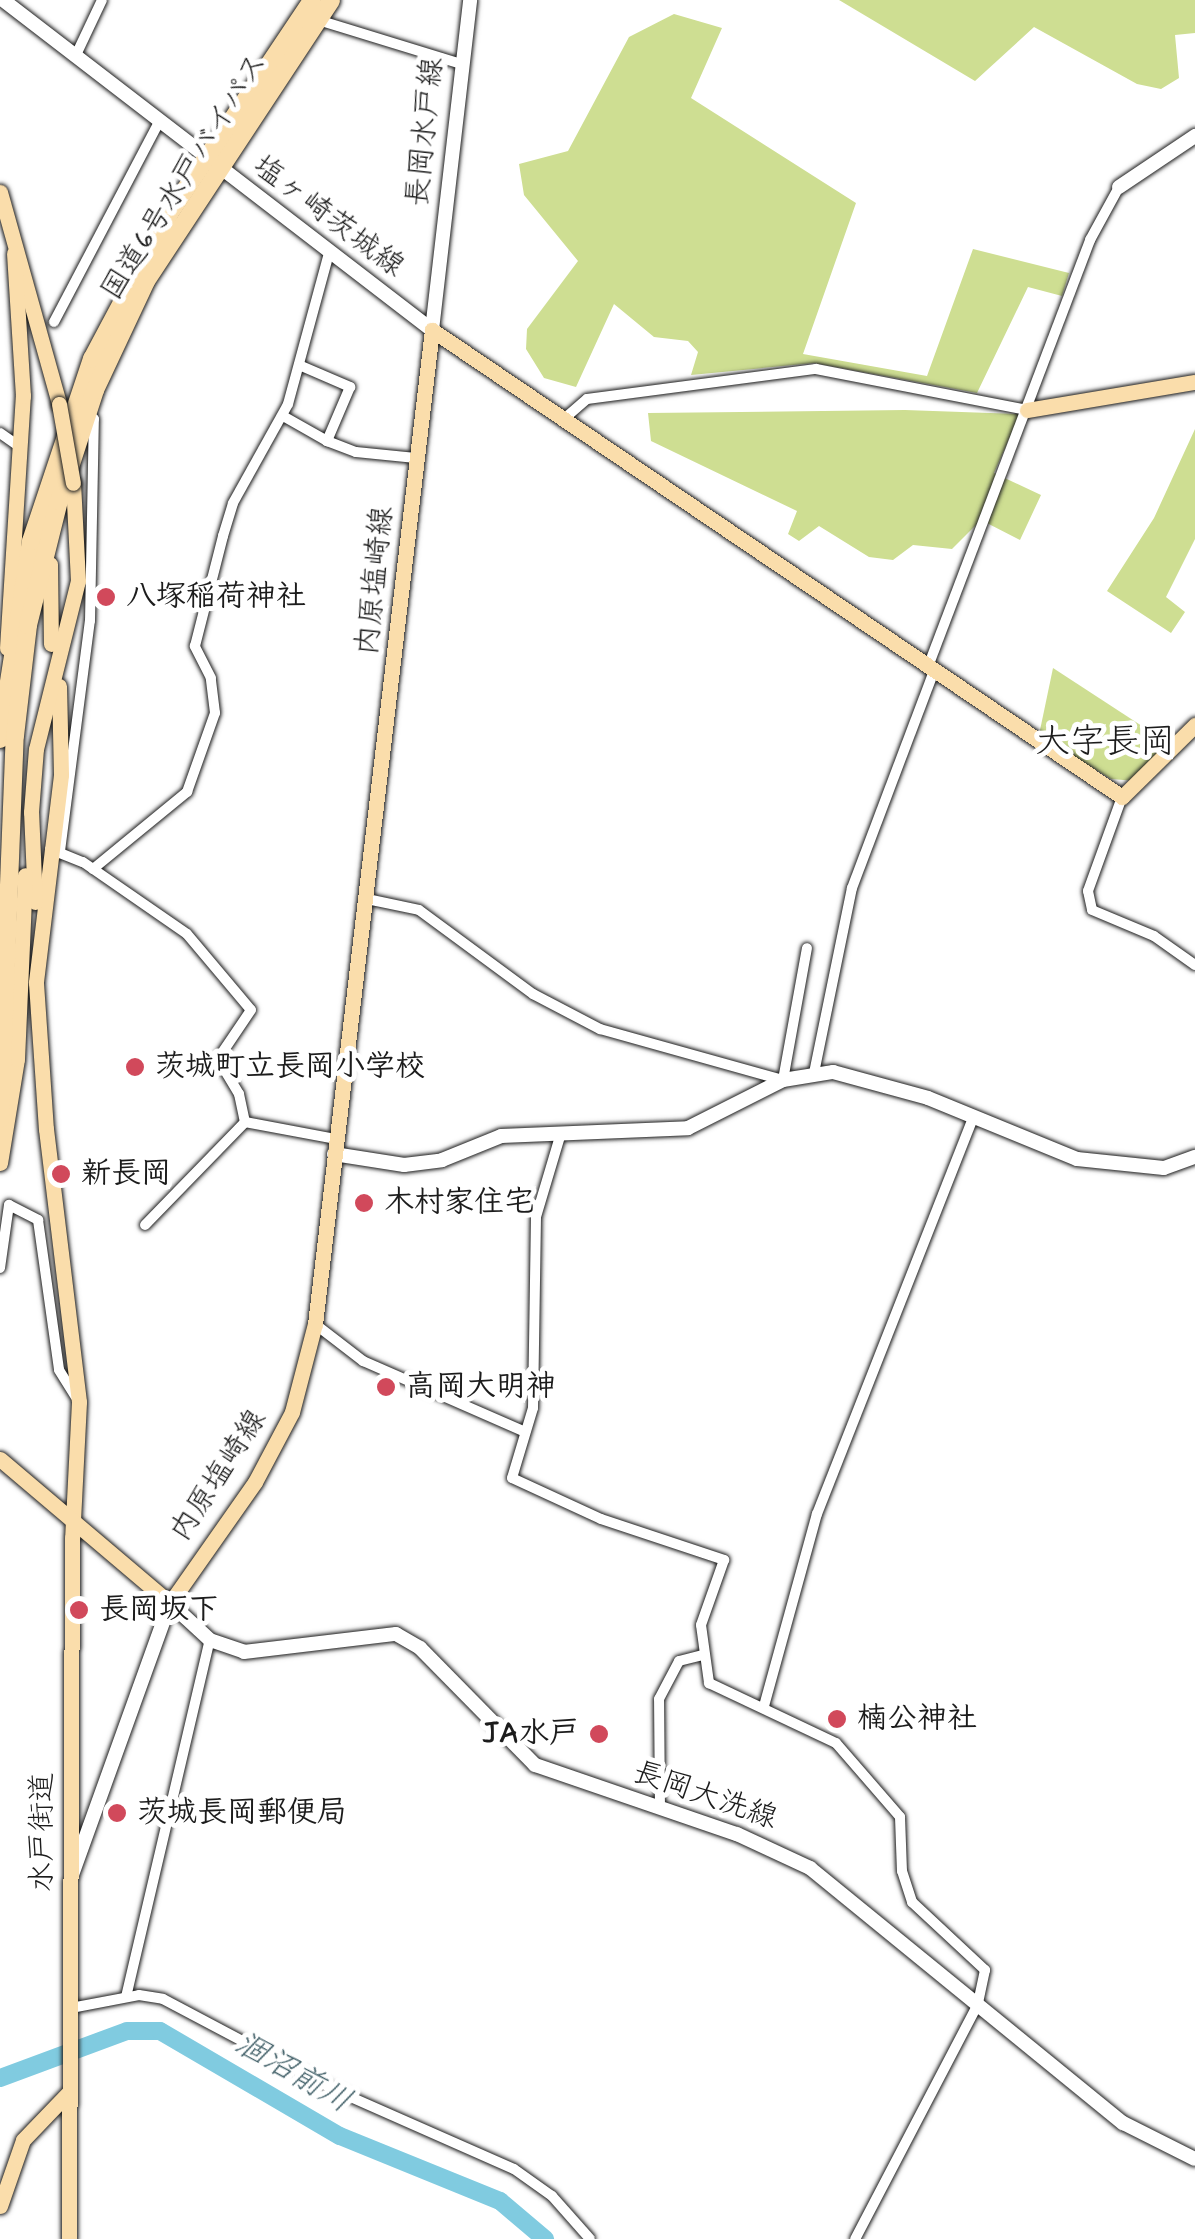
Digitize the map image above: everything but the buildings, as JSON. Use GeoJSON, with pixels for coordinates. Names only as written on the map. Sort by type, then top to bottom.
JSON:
{"type":"FeatureCollection","features":[{"type":"Feature","properties":{"kind":"highway","name":"国道6号水戸バイパス"},"geometry":{"type":"LineString","coordinates":[[13,678],[31,541],[77,396],[122,297],[312,0]]}},
{"type":"Feature","properties":{"kind":"highway","name":"国道6号水戸バイパス"},"geometry":{"type":"LineString","coordinates":[[13,678],[59,500],[87,412],[146,281],[210,163],[331,0]]}},
{"type":"Feature","properties":{"kind":"highway"},"geometry":{"type":"LineString","coordinates":[[0,740],[13,678]]}},
{"type":"Feature","properties":{"kind":"highway"},"geometry":{"type":"LineString","coordinates":[[0,1119],[13,678]]}},
{"type":"Feature","properties":{"kind":"main road","name":"塩ヶ崎茨城線"},"geometry":{"type":"LineString","coordinates":[[2,0],[158,124],[432,330]]}},
{"type":"Feature","properties":{"kind":"main road","name":"長岡水戸線"},"geometry":{"type":"LineString","coordinates":[[432,330],[470,0]]}},
{"type":"Feature","properties":{"kind":"main road"},"geometry":{"type":"LineString","coordinates":[[1119,187],[1195,136]]}},
{"type":"Feature","properties":{"kind":"main road"},"geometry":{"type":"LineString","coordinates":[[0,192],[59,404],[74,483],[78,581],[43,706],[31,812],[17,1060],[0,1163]]}},
{"type":"Feature","properties":{"kind":"main road"},"geometry":{"type":"LineString","coordinates":[[13,678],[23,355],[14,253]]}},
{"type":"Feature","properties":{"kind":"main road"},"geometry":{"type":"LineString","coordinates":[[432,330],[1122,797],[1195,725]]}},
{"type":"Feature","properties":{"kind":"main road","name":"内原塩崎線"},"geometry":{"type":"LineString","coordinates":[[170,1602],[272,1452],[301,1388],[315,1324],[432,330]]}},
{"type":"Feature","properties":{"kind":"main road"},"geometry":{"type":"LineString","coordinates":[[1027,410],[1195,382]]}},
{"type":"Feature","properties":{"kind":"main road"},"geometry":{"type":"LineString","coordinates":[[51,644],[47,590],[59,500]]}},
{"type":"Feature","properties":{"kind":"main road"},"geometry":{"type":"LineString","coordinates":[[38,956],[54,850],[64,732],[59,686]]}},
{"type":"Feature","properties":{"kind":"main road"},"geometry":{"type":"LineString","coordinates":[[31,812],[38,956]]}},
{"type":"Feature","properties":{"kind":"main road","name":"水戸街道"},"geometry":{"type":"LineString","coordinates":[[38,956],[40,1074],[78,1402],[72,1518],[68,2239]]}},
{"type":"Feature","properties":{"kind":"main road"},"geometry":{"type":"LineString","coordinates":[[335,1147],[404,1165],[442,1160],[501,1136],[699,1125],[783,1080],[814,1073],[871,1079],[1093,1163],[1164,1168],[1195,1158]]}},
{"type":"Feature","properties":{"kind":"main road"},"geometry":{"type":"LineString","coordinates":[[0,1458],[170,1602],[70,1880]]}},
{"type":"Feature","properties":{"kind":"main road","name":"長岡大洗線"},"geometry":{"type":"LineString","coordinates":[[170,1602],[210,1640],[262,1654],[396,1634],[420,1648],[535,1765],[764,1844],[810,1868],[1138,2134],[1195,2159]]}},
{"type":"Feature","properties":{"kind":"main road"},"geometry":{"type":"LineString","coordinates":[[70,1828],[89,1831]]}},
{"type":"Feature","properties":{"kind":"main road"},"geometry":{"type":"LineString","coordinates":[[0,2206],[23,2140],[69,2086]]}},
{"type":"Feature","properties":{"kind":"street"},"geometry":{"type":"LineString","coordinates":[[75,57],[102,0]]}},
{"type":"Feature","properties":{"kind":"street"},"geometry":{"type":"LineString","coordinates":[[318,20],[461,64]]}},
{"type":"Feature","properties":{"kind":"street"},"geometry":{"type":"LineString","coordinates":[[54,322],[158,124]]}},
{"type":"Feature","properties":{"kind":"street"},"geometry":{"type":"LineString","coordinates":[[814,1073],[852,888],[1027,410],[1105,206],[1119,187]]}},
{"type":"Feature","properties":{"kind":"street"},"geometry":{"type":"LineString","coordinates":[[93,870],[186,792],[216,713],[210,678],[195,646],[223,536],[238,494],[283,416],[329,253]]}},
{"type":"Feature","properties":{"kind":"street"},"geometry":{"type":"LineString","coordinates":[[299,364],[350,386],[327,440]]}},
{"type":"Feature","properties":{"kind":"street"},"geometry":{"type":"LineString","coordinates":[[565,418],[587,400],[816,369],[1027,410]]}},
{"type":"Feature","properties":{"kind":"street"},"geometry":{"type":"LineString","coordinates":[[87,412],[94,418],[90,621],[54,850],[93,870],[187,934],[251,1010],[218,1058],[239,1094],[245,1122]]}},
{"type":"Feature","properties":{"kind":"street"},"geometry":{"type":"LineString","coordinates":[[283,416],[356,452],[416,458]]}},
{"type":"Feature","properties":{"kind":"street"},"geometry":{"type":"LineString","coordinates":[[0,433],[20,446]]}},
{"type":"Feature","properties":{"kind":"street"},"geometry":{"type":"LineString","coordinates":[[1122,797],[1088,891],[1092,910],[1154,936],[1195,964]]}},
{"type":"Feature","properties":{"kind":"street"},"geometry":{"type":"LineString","coordinates":[[368,899],[418,910],[533,994],[600,1029],[783,1080],[807,948]]}},
{"type":"Feature","properties":{"kind":"street"},"geometry":{"type":"LineString","coordinates":[[764,1706],[816,1514],[974,1116]]}},
{"type":"Feature","properties":{"kind":"street"},"geometry":{"type":"LineString","coordinates":[[245,1122],[335,1147]]}},
{"type":"Feature","properties":{"kind":"street"},"geometry":{"type":"LineString","coordinates":[[146,1225],[245,1122]]}},
{"type":"Feature","properties":{"kind":"street"},"geometry":{"type":"LineString","coordinates":[[562,1133],[536,1217],[537,1350],[533,1408],[523,1431],[525,1449],[512,1478],[601,1519],[724,1560],[701,1626],[709,1684],[764,1706],[836,1743],[860,1778],[893,1808],[902,1826],[908,1895],[985,1970],[978,2004],[855,2239]]}},
{"type":"Feature","properties":{"kind":"street"},"geometry":{"type":"LineString","coordinates":[[0,1268],[9,1205],[38,1220],[59,1370],[78,1402]]}},
{"type":"Feature","properties":{"kind":"street"},"geometry":{"type":"LineString","coordinates":[[315,1324],[363,1361],[523,1431]]}},
{"type":"Feature","properties":{"kind":"street"},"geometry":{"type":"LineString","coordinates":[[126,1997],[210,1640]]}},
{"type":"Feature","properties":{"kind":"street"},"geometry":{"type":"LineString","coordinates":[[660,1809],[660,1700],[679,1662],[703,1654]]}},
{"type":"Feature","properties":{"kind":"street"},"geometry":{"type":"LineString","coordinates":[[70,2008],[126,1997],[163,1999],[337,2091],[482,2151],[552,2196],[590,2239]]}},
{"type":"Feature","properties":{"kind":"green space"},"geometry":{"type":"Polygon","coordinates":[[[839,0],[1195,0],[1195,33],[1175,35],[1179,78],[1161,89],[1137,84],[1034,27],[975,81],[839,0]]]}},
{"type":"Feature","properties":{"kind":"green space"},"geometry":{"type":"Polygon","coordinates":[[[674,14],[722,28],[691,98],[856,203],[803,354],[927,376],[973,249],[1069,273],[1062,296],[1028,287],[977,393],[814,363],[691,375],[698,352],[688,341],[654,337],[614,304],[576,387],[544,378],[526,349],[527,329],[578,261],[524,195],[519,164],[568,151],[629,37],[674,14]]]}},
{"type":"Feature","properties":{"kind":"green space"},"geometry":{"type":"Polygon","coordinates":[[[905,410],[1020,414],[994,473],[1041,495],[1020,540],[981,520],[952,549],[913,545],[893,560],[869,557],[819,526],[799,541],[788,534],[797,511],[651,441],[648,413],[905,410]]]}},
{"type":"Feature","properties":{"kind":"green space"},"geometry":{"type":"Polygon","coordinates":[[[1195,429],[1195,539],[1166,597],[1185,612],[1171,633],[1107,591],[1154,518],[1195,429]]]}},
{"type":"Feature","properties":{"kind":"green space"},"geometry":{"type":"Polygon","coordinates":[[[1053,668],[1168,743],[1149,782],[1111,779],[1039,735],[1053,668]]]}},
{"type":"Feature","properties":{"kind":"waterway","name":"涸沼前川"},"geometry":{"type":"LineString","coordinates":[[0,2078],[127,2031],[160,2031],[340,2136],[500,2201],[545,2239]]}},
{"type":"Feature","properties":{"kind":"place","name":"八塚稲荷神社"},"geometry":{"type":"Point","coordinates":[106,597]}},
{"type":"Feature","properties":{"kind":"place","name":"茨城町立長岡小学校"},"geometry":{"type":"Point","coordinates":[135,1067]}},
{"type":"Feature","properties":{"kind":"place","name":"新長岡"},"geometry":{"type":"Point","coordinates":[61,1174]}},
{"type":"Feature","properties":{"kind":"place","name":"木村家住宅"},"geometry":{"type":"Point","coordinates":[364,1203]}},
{"type":"Feature","properties":{"kind":"place","name":"高岡大明神"},"geometry":{"type":"Point","coordinates":[386,1387]}},
{"type":"Feature","properties":{"kind":"place","name":"長岡坂下"},"geometry":{"type":"Point","coordinates":[79,1610]}},
{"type":"Feature","properties":{"kind":"place","name":"楠公神社"},"geometry":{"type":"Point","coordinates":[837,1719]}},
{"type":"Feature","properties":{"kind":"place","name":"JA水戸"},"geometry":{"type":"Point","coordinates":[599,1734]}},
{"type":"Feature","properties":{"kind":"place","name":"茨城長岡郵便局"},"geometry":{"type":"Point","coordinates":[117,1813]}},
{"type":"Feature","properties":{"kind":"district","name":"大字長岡"},"geometry":{"type":"Point","coordinates":[1105,742]}}]}
